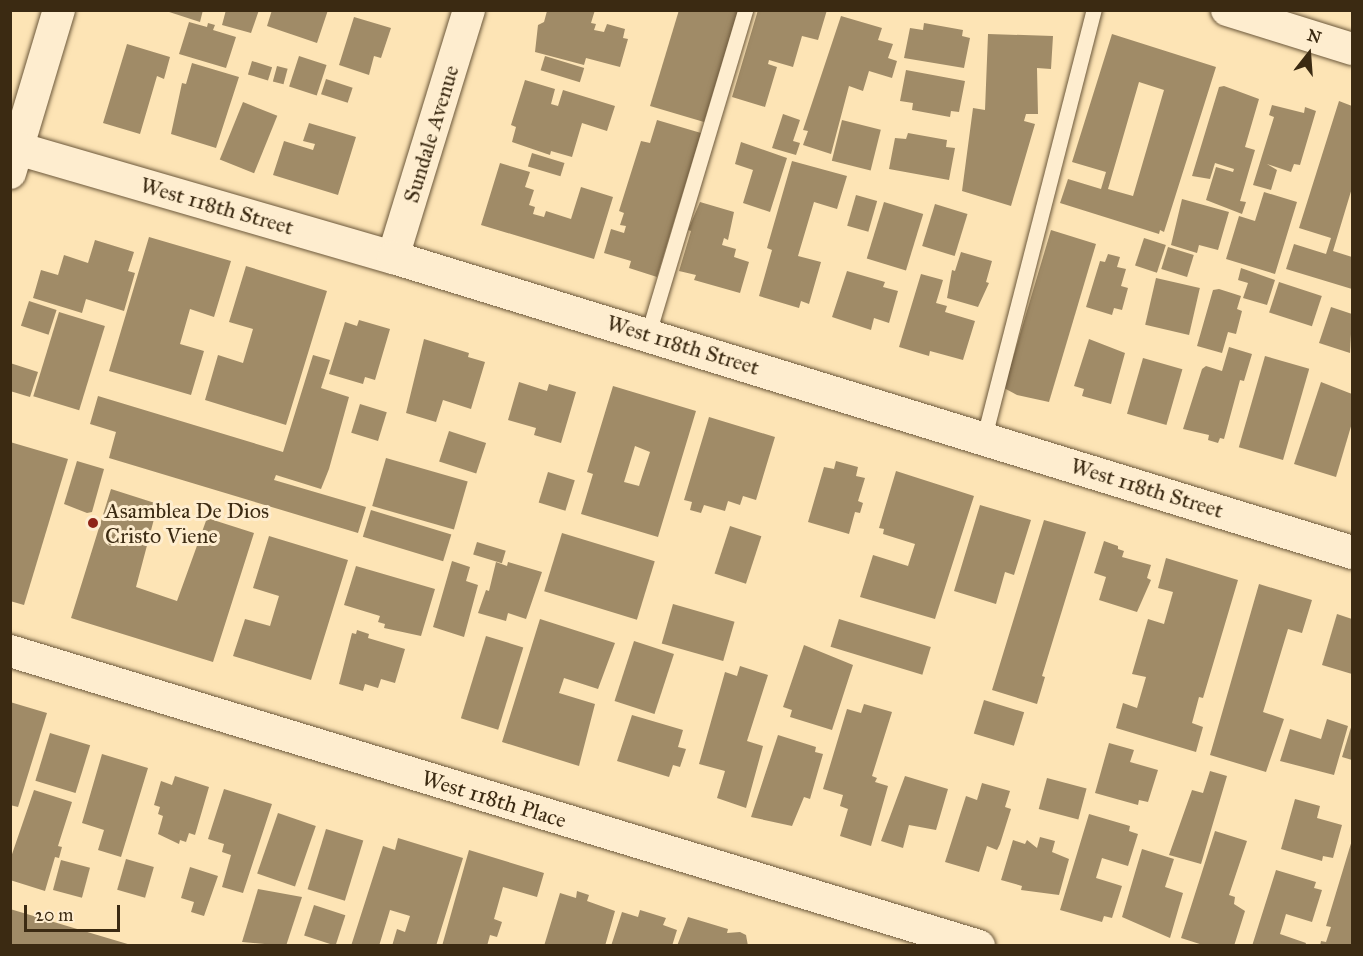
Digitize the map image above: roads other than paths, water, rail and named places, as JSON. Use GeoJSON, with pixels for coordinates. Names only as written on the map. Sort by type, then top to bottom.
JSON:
{"type":"FeatureCollection","features":[{"type":"Feature","properties":{"kind":"street"},"geometry":{"type":"LineString","coordinates":[[13,156],[59,10]]}},
{"type":"Feature","properties":{"kind":"street","name":"Sundale Avenue"},"geometry":{"type":"LineString","coordinates":[[393,257],[469,10]]}},
{"type":"Feature","properties":{"kind":"street"},"geometry":{"type":"LineString","coordinates":[[1227,10],[1353,49]]}},
{"type":"Feature","properties":{"kind":"street","name":"West 118th Street"},"geometry":{"type":"LineString","coordinates":[[13,156],[393,257],[1353,552]]}},
{"type":"Feature","properties":{"kind":"street","name":"West 118th Place"},"geometry":{"type":"LineString","coordinates":[[10,651],[979,945]]}},
{"type":"Feature","properties":{"kind":"lane"},"geometry":{"type":"LineString","coordinates":[[648,334],[745,10]]}},
{"type":"Feature","properties":{"kind":"lane"},"geometry":{"type":"LineString","coordinates":[[984,437],[1094,10]]}},
{"type":"Feature","properties":{"kind":"place","name":"Asamblea De Dios Cristo Viene"},"geometry":{"type":"Point","coordinates":[93,523]}}]}
